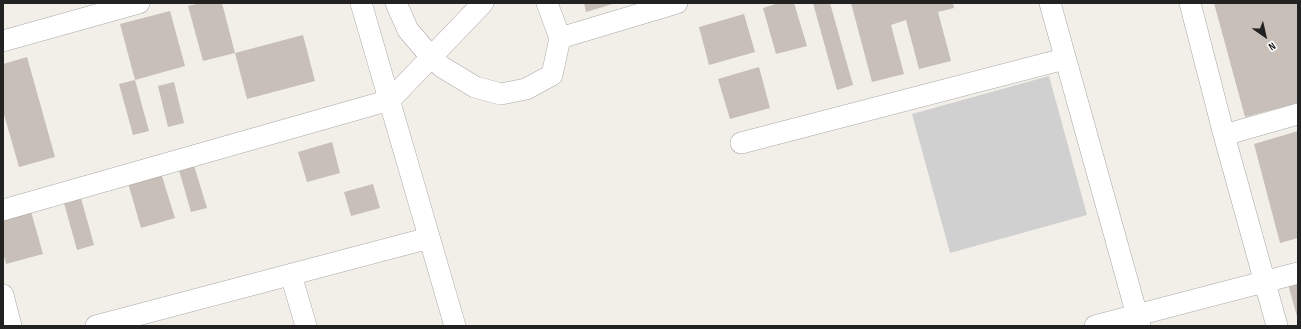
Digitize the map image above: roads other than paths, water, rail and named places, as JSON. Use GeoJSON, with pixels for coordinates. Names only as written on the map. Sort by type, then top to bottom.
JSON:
{"type":"FeatureCollection","features":[{"type":"Feature","properties":{"kind":"street"},"geometry":{"type":"LineString","coordinates":[[3,41],[139,3]]}},
{"type":"Feature","properties":{"kind":"street"},"geometry":{"type":"LineString","coordinates":[[361,3],[455,326]]}},
{"type":"Feature","properties":{"kind":"street"},"geometry":{"type":"LineString","coordinates":[[396,3],[408,30],[431,57],[442,67],[475,87],[501,94],[526,89],[552,75],[560,38],[547,3]]}},
{"type":"Feature","properties":{"kind":"street"},"geometry":{"type":"LineString","coordinates":[[3,210],[390,100],[483,3]]}},
{"type":"Feature","properties":{"kind":"street"},"geometry":{"type":"LineString","coordinates":[[560,38],[677,3]]}},
{"type":"Feature","properties":{"kind":"street"},"geometry":{"type":"LineString","coordinates":[[1050,3],[1064,59],[1138,321]]}},
{"type":"Feature","properties":{"kind":"street"},"geometry":{"type":"LineString","coordinates":[[1190,3],[1224,135],[1277,326]]}},
{"type":"Feature","properties":{"kind":"street"},"geometry":{"type":"LineString","coordinates":[[741,143],[1064,59]]}},
{"type":"Feature","properties":{"kind":"street"},"geometry":{"type":"LineString","coordinates":[[1224,135],[1298,114]]}},
{"type":"Feature","properties":{"kind":"street"},"geometry":{"type":"LineString","coordinates":[[96,326],[429,238]]}},
{"type":"Feature","properties":{"kind":"street"},"geometry":{"type":"LineString","coordinates":[[1095,326],[1138,321],[1265,281],[1298,273]]}},
{"type":"Feature","properties":{"kind":"street"},"geometry":{"type":"LineString","coordinates":[[291,275],[306,326]]}},
{"type":"Feature","properties":{"kind":"street"},"geometry":{"type":"LineString","coordinates":[[3,295],[11,326]]}}]}
